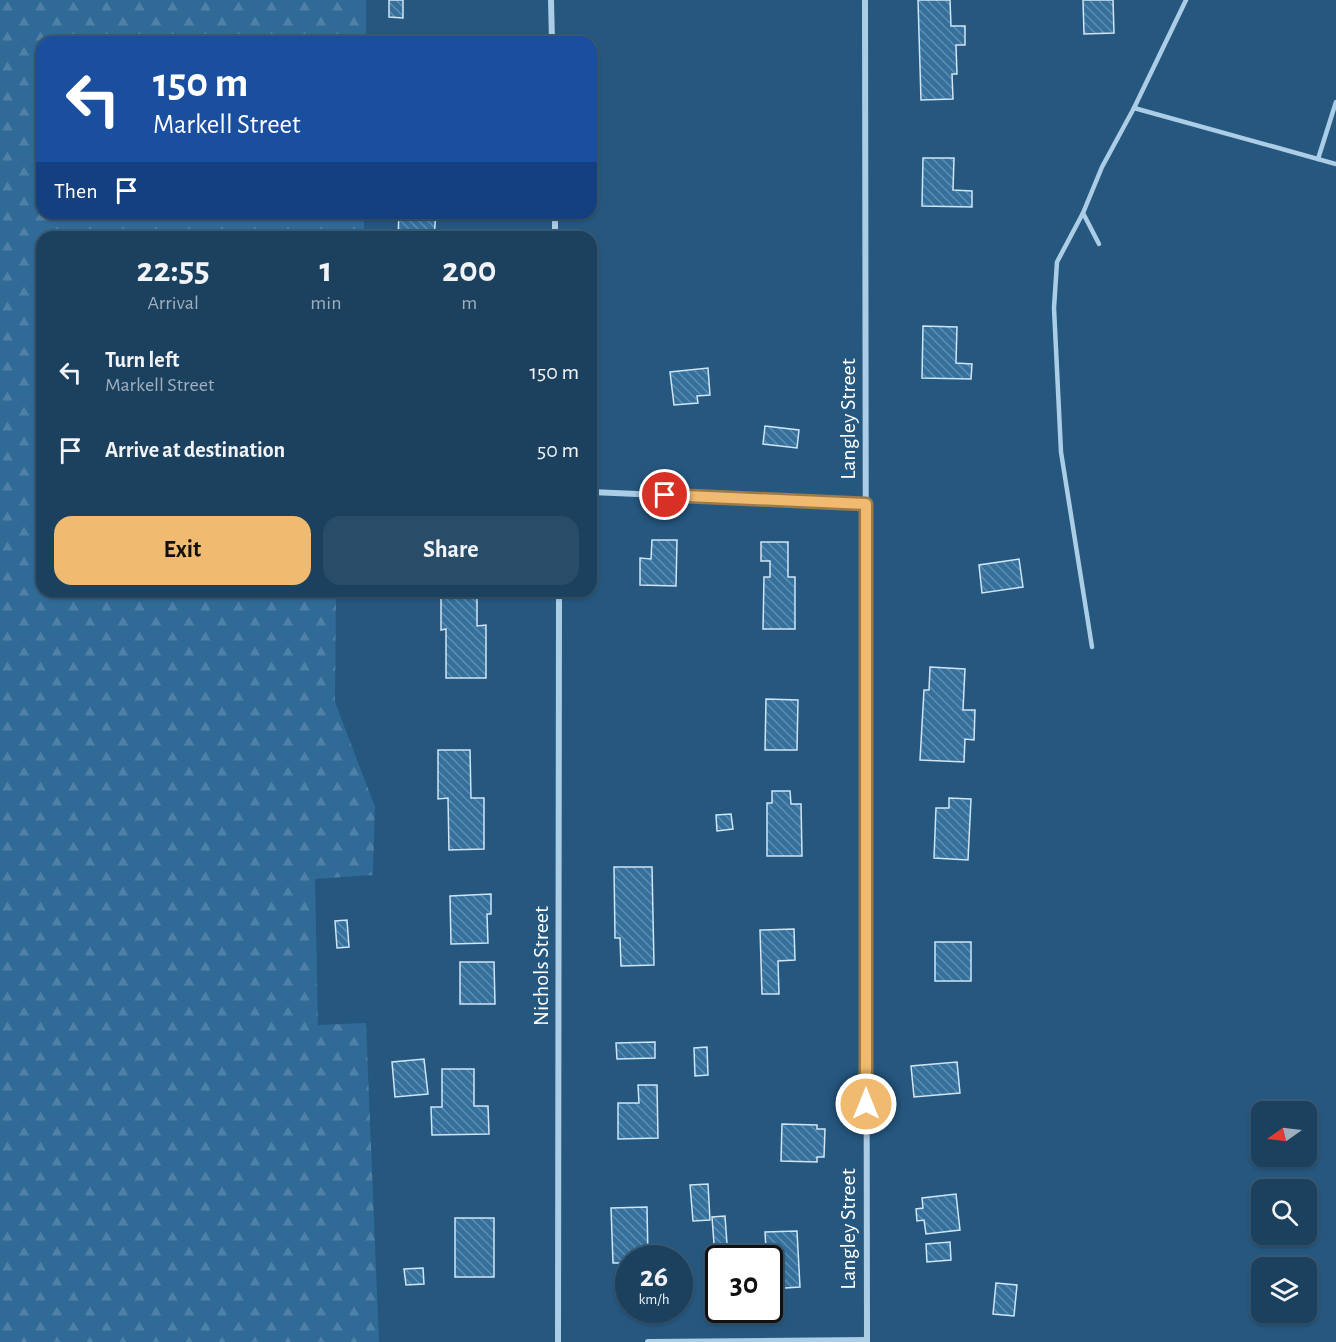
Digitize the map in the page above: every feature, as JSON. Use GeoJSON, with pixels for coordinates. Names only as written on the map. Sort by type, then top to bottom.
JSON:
{"type":"FeatureCollection","features":[{"type":"Feature","properties":{"kind":"street"},"geometry":{"type":"LineString","coordinates":[[551,0],[552,36]]}},
{"type":"Feature","properties":{"kind":"street","name":"Langley Street"},"geometry":{"type":"LineString","coordinates":[[865,0],[867,1341]]}},
{"type":"Feature","properties":{"kind":"street"},"geometry":{"type":"LineString","coordinates":[[597,492],[866,504]]}},
{"type":"Feature","properties":{"kind":"street","name":"Nichols Street"},"geometry":{"type":"LineString","coordinates":[[558,1342],[559,597]]}},
{"type":"Feature","properties":{"kind":"street"},"geometry":{"type":"LineString","coordinates":[[648,1342],[867,1341]]}},
{"type":"Feature","properties":{"kind":"lane"},"geometry":{"type":"LineString","coordinates":[[1092,646],[1061,452],[1054,308],[1057,262],[1186,0]]}},
{"type":"Feature","properties":{"kind":"lane"},"geometry":{"type":"LineString","coordinates":[[1318,159],[1336,102]]}},
{"type":"Feature","properties":{"kind":"lane"},"geometry":{"type":"LineString","coordinates":[[1134,108],[1336,164]]}},
{"type":"Feature","properties":{"kind":"lane"},"geometry":{"type":"LineString","coordinates":[[1083,213],[1099,244]]}},
{"type":"Feature","properties":{"kind":"green space"},"geometry":{"type":"Polygon","coordinates":[[[0,0],[366,0],[366,36],[36,36],[36,219],[364,219],[364,231],[36,231],[36,597],[336,597],[335,702],[375,807],[373,875],[315,879],[318,1025],[366,1023],[379,1342],[0,1342],[0,0]]]}},
{"type":"Feature","properties":{"kind":"building"},"geometry":{"type":"Polygon","coordinates":[[[389,0],[403,0],[403,18],[389,17],[389,0]]]}},
{"type":"Feature","properties":{"kind":"building"},"geometry":{"type":"Polygon","coordinates":[[[918,0],[950,0],[951,26],[965,26],[965,45],[956,45],[957,74],[952,74],[953,99],[921,100],[918,0]]]}},
{"type":"Feature","properties":{"kind":"building"},"geometry":{"type":"Polygon","coordinates":[[[1083,0],[1113,0],[1114,33],[1084,34],[1083,0]]]}},
{"type":"Feature","properties":{"kind":"building"},"geometry":{"type":"Polygon","coordinates":[[[923,158],[954,158],[953,190],[972,191],[972,207],[922,206],[923,158]]]}},
{"type":"Feature","properties":{"kind":"building"},"geometry":{"type":"Polygon","coordinates":[[[399,219],[436,219],[434,231],[398,231],[399,219]]]}},
{"type":"Feature","properties":{"kind":"building"},"geometry":{"type":"Polygon","coordinates":[[[923,326],[957,327],[956,363],[972,364],[971,379],[922,378],[923,326]]]}},
{"type":"Feature","properties":{"kind":"building"},"geometry":{"type":"Polygon","coordinates":[[[708,368],[710,395],[697,396],[698,403],[674,405],[670,372],[708,368]]]}},
{"type":"Feature","properties":{"kind":"building"},"geometry":{"type":"Polygon","coordinates":[[[765,426],[799,430],[797,448],[763,444],[765,426]]]}},
{"type":"Feature","properties":{"kind":"building"},"geometry":{"type":"Polygon","coordinates":[[[652,540],[677,540],[676,586],[640,585],[640,558],[651,559],[652,540]]]}},
{"type":"Feature","properties":{"kind":"building"},"geometry":{"type":"Polygon","coordinates":[[[761,542],[788,542],[788,577],[795,577],[795,629],[763,629],[764,577],[770,577],[770,561],[761,561],[761,542]]]}},
{"type":"Feature","properties":{"kind":"building"},"geometry":{"type":"Polygon","coordinates":[[[1019,559],[1023,587],[982,593],[979,565],[1019,559]]]}},
{"type":"Feature","properties":{"kind":"building"},"geometry":{"type":"Polygon","coordinates":[[[441,597],[477,597],[477,626],[486,625],[486,678],[446,678],[446,629],[441,630],[441,597]]]}},
{"type":"Feature","properties":{"kind":"building"},"geometry":{"type":"Polygon","coordinates":[[[930,667],[965,669],[963,710],[975,710],[974,740],[965,739],[964,762],[920,760],[924,690],[929,690],[930,667]]]}},
{"type":"Feature","properties":{"kind":"building"},"geometry":{"type":"Polygon","coordinates":[[[766,699],[798,700],[797,750],[765,750],[766,699]]]}},
{"type":"Feature","properties":{"kind":"building"},"geometry":{"type":"Polygon","coordinates":[[[438,750],[470,750],[471,798],[484,798],[484,849],[449,850],[448,798],[438,799],[438,750]]]}},
{"type":"Feature","properties":{"kind":"building"},"geometry":{"type":"Polygon","coordinates":[[[772,791],[790,791],[791,804],[801,804],[802,856],[767,856],[767,803],[772,803],[772,791]]]}},
{"type":"Feature","properties":{"kind":"building"},"geometry":{"type":"Polygon","coordinates":[[[949,798],[971,799],[968,860],[934,858],[936,808],[949,808],[949,798]]]}},
{"type":"Feature","properties":{"kind":"building"},"geometry":{"type":"Polygon","coordinates":[[[731,814],[733,829],[717,831],[716,815],[731,814]]]}},
{"type":"Feature","properties":{"kind":"building"},"geometry":{"type":"Polygon","coordinates":[[[614,867],[652,867],[654,965],[621,966],[620,938],[615,938],[614,867]]]}},
{"type":"Feature","properties":{"kind":"building"},"geometry":{"type":"Polygon","coordinates":[[[491,894],[491,914],[487,914],[488,943],[451,944],[450,896],[491,894]]]}},
{"type":"Feature","properties":{"kind":"building"},"geometry":{"type":"Polygon","coordinates":[[[347,920],[349,947],[337,948],[335,921],[347,920]]]}},
{"type":"Feature","properties":{"kind":"building"},"geometry":{"type":"Polygon","coordinates":[[[794,929],[795,960],[778,961],[779,994],[762,994],[760,930],[794,929]]]}},
{"type":"Feature","properties":{"kind":"building"},"geometry":{"type":"Polygon","coordinates":[[[935,942],[971,942],[971,981],[935,981],[935,942]]]}},
{"type":"Feature","properties":{"kind":"building"},"geometry":{"type":"Polygon","coordinates":[[[460,962],[494,962],[495,1004],[460,1004],[460,962]]]}},
{"type":"Feature","properties":{"kind":"building"},"geometry":{"type":"Polygon","coordinates":[[[655,1042],[655,1058],[617,1059],[616,1043],[655,1042]]]}},
{"type":"Feature","properties":{"kind":"building"},"geometry":{"type":"Polygon","coordinates":[[[707,1047],[708,1075],[695,1076],[694,1048],[707,1047]]]}},
{"type":"Feature","properties":{"kind":"building"},"geometry":{"type":"Polygon","coordinates":[[[424,1059],[428,1094],[395,1097],[392,1062],[424,1059]]]}},
{"type":"Feature","properties":{"kind":"building"},"geometry":{"type":"Polygon","coordinates":[[[957,1062],[960,1093],[914,1097],[911,1066],[957,1062]]]}},
{"type":"Feature","properties":{"kind":"building"},"geometry":{"type":"Polygon","coordinates":[[[442,1069],[474,1069],[474,1106],[488,1106],[489,1134],[432,1135],[431,1107],[442,1107],[442,1069]]]}},
{"type":"Feature","properties":{"kind":"building"},"geometry":{"type":"Polygon","coordinates":[[[638,1085],[657,1085],[658,1138],[618,1139],[618,1103],[639,1103],[638,1085]]]}},
{"type":"Feature","properties":{"kind":"building"},"geometry":{"type":"Polygon","coordinates":[[[782,1124],[817,1125],[817,1129],[825,1129],[824,1157],[817,1157],[817,1162],[781,1161],[782,1124]]]}},
{"type":"Feature","properties":{"kind":"building"},"geometry":{"type":"Polygon","coordinates":[[[708,1184],[710,1220],[693,1221],[690,1185],[708,1184]]]}},
{"type":"Feature","properties":{"kind":"building"},"geometry":{"type":"Polygon","coordinates":[[[956,1194],[960,1230],[926,1234],[924,1220],[917,1221],[916,1209],[923,1208],[922,1198],[956,1194]]]}},
{"type":"Feature","properties":{"kind":"building"},"geometry":{"type":"Polygon","coordinates":[[[647,1207],[648,1245],[615,1245],[615,1263],[613,1263],[611,1208],[647,1207]]]}},
{"type":"Feature","properties":{"kind":"building"},"geometry":{"type":"Polygon","coordinates":[[[725,1216],[727,1244],[714,1244],[712,1217],[725,1216]]]}},
{"type":"Feature","properties":{"kind":"building"},"geometry":{"type":"Polygon","coordinates":[[[455,1218],[494,1218],[494,1277],[455,1277],[455,1218]]]}},
{"type":"Feature","properties":{"kind":"building"},"geometry":{"type":"Polygon","coordinates":[[[797,1231],[800,1287],[783,1288],[783,1245],[766,1245],[765,1232],[797,1231]]]}},
{"type":"Feature","properties":{"kind":"building"},"geometry":{"type":"Polygon","coordinates":[[[950,1242],[951,1260],[927,1262],[926,1244],[950,1242]]]}},
{"type":"Feature","properties":{"kind":"building"},"geometry":{"type":"Polygon","coordinates":[[[423,1268],[424,1284],[406,1285],[404,1269],[423,1268]]]}},
{"type":"Feature","properties":{"kind":"building"},"geometry":{"type":"Polygon","coordinates":[[[996,1283],[1017,1285],[1014,1316],[993,1314],[996,1283]]]}},
{"type":"Feature","properties":{"kind":"route"},"geometry":{"type":"LineString","coordinates":[[665,495],[866,504],[866,1104]]}}]}
